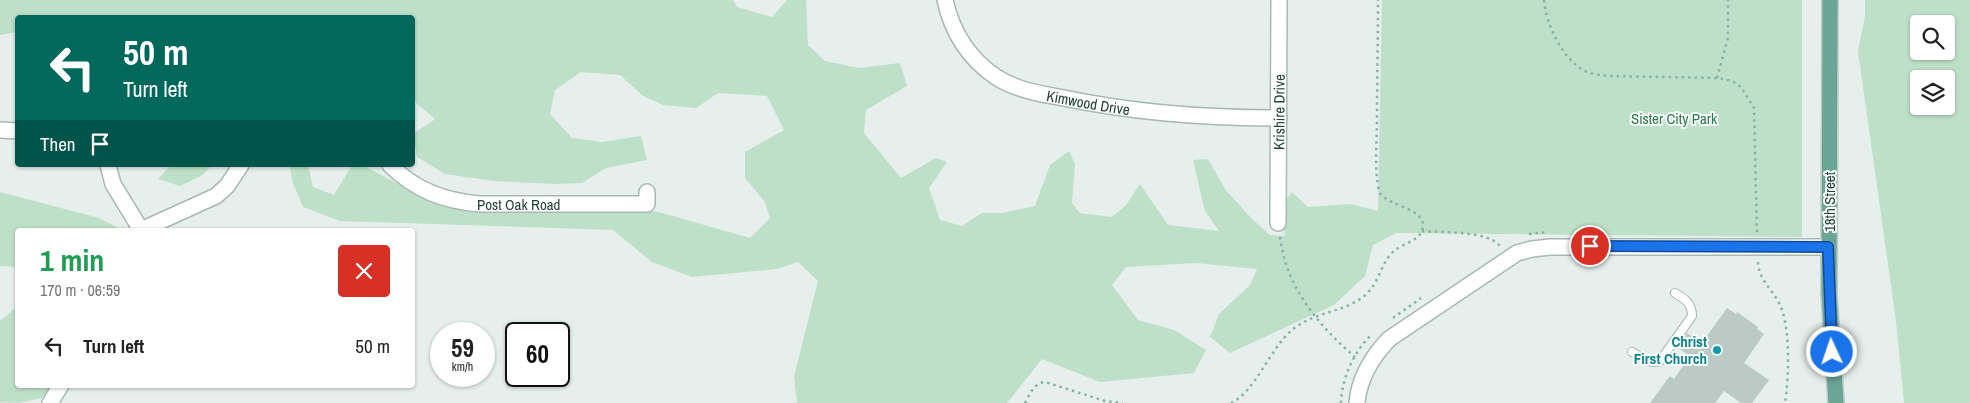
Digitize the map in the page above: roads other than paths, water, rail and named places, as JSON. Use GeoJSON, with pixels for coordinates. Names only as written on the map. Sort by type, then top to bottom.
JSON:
{"type":"FeatureCollection","features":[{"type":"Feature","properties":{"kind":"main road","name":"18th Street"},"geometry":{"type":"LineString","coordinates":[[1830,0],[1828,247],[1836,403]]}},
{"type":"Feature","properties":{"kind":"street","name":"Kimwood Drive"},"geometry":{"type":"LineString","coordinates":[[945,0],[949,17],[967,52],[997,78],[1013,86],[1032,92],[1090,104],[1144,111],[1201,116],[1279,118]]}},
{"type":"Feature","properties":{"kind":"street","name":"Krishire Drive"},"geometry":{"type":"LineString","coordinates":[[1278,224],[1280,0]]}},
{"type":"Feature","properties":{"kind":"street"},"geometry":{"type":"LineString","coordinates":[[0,130],[15,130]]}},
{"type":"Feature","properties":{"kind":"street"},"geometry":{"type":"LineString","coordinates":[[109,167],[113,184],[140,228]]}},
{"type":"Feature","properties":{"kind":"street"},"geometry":{"type":"LineString","coordinates":[[145,228],[216,196],[227,186],[240,167]]}},
{"type":"Feature","properties":{"kind":"street","name":"Post Oak Road"},"geometry":{"type":"LineString","coordinates":[[392,167],[419,188],[439,197],[480,204],[647,204],[647,192]]}},
{"type":"Feature","properties":{"kind":"street"},"geometry":{"type":"LineString","coordinates":[[1357,403],[1361,382],[1368,366],[1377,351],[1389,339],[1517,253],[1532,248],[1757,240],[1828,247]]}},
{"type":"Feature","properties":{"kind":"street"},"geometry":{"type":"LineString","coordinates":[[50,403],[59,388]]}},
{"type":"Feature","properties":{"kind":"lane"},"geometry":{"type":"LineString","coordinates":[[1632,352],[1650,362],[1660,361],[1692,316],[1692,308],[1688,301],[1675,293]]}},
{"type":"Feature","properties":{"kind":"place","name":"Christ First Church"},"geometry":{"type":"Point","coordinates":[1717,350]}},
{"type":"Feature","properties":{"kind":"park label","name":"Sister City Park"},"geometry":{"type":"Point","coordinates":[1674,118]}}]}
